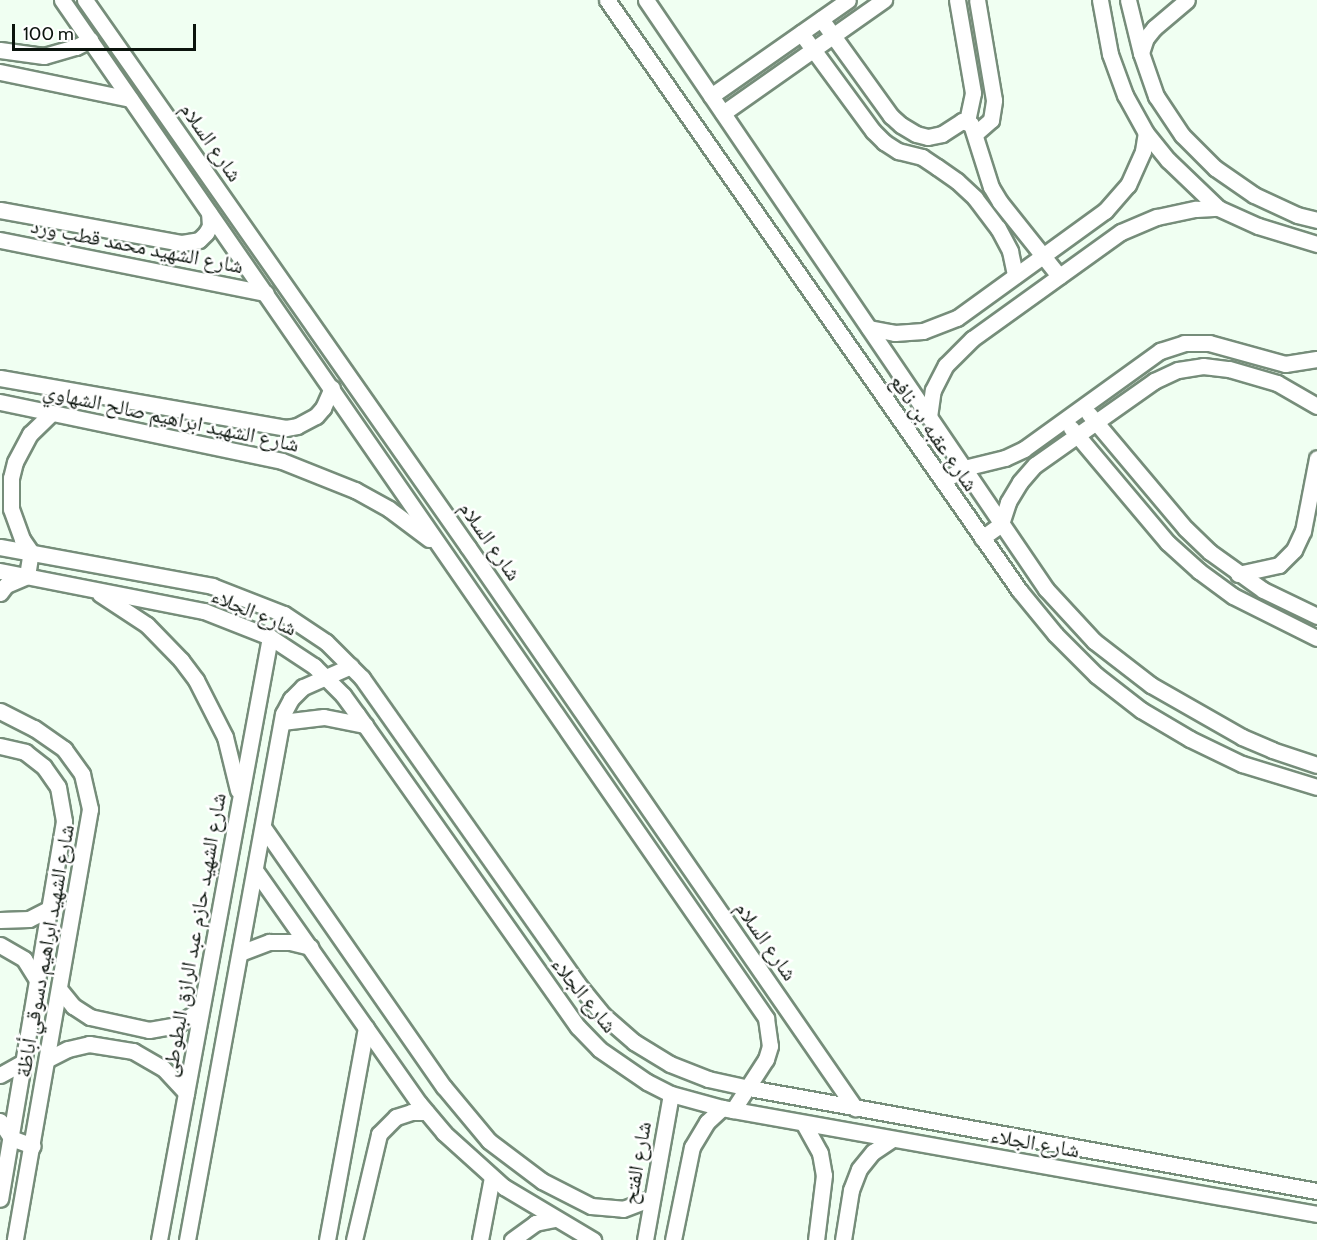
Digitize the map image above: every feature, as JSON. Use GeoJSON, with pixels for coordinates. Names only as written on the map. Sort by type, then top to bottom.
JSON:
{"type":"FeatureCollection","features":[{"type":"Feature","properties":{"kind":"street","name":"شارع السلام"},"geometry":{"type":"LineString","coordinates":[[62,0],[766,1018],[770,1046],[766,1059],[749,1088],[727,1109]]}},
{"type":"Feature","properties":{"kind":"street","name":"شارع السلام"},"geometry":{"type":"LineString","coordinates":[[86,0],[468,547],[855,1108]]}},
{"type":"Feature","properties":{"kind":"street","name":"شارع عقبه بن نافع"},"geometry":{"type":"LineString","coordinates":[[607,0],[982,538],[1019,590],[1055,634],[1096,675],[1141,710],[1190,740],[1242,764],[1317,787]]}},
{"type":"Feature","properties":{"kind":"street","name":"شارع عقبه بن نافع"},"geometry":{"type":"LineString","coordinates":[[647,0],[1046,589],[1095,641],[1151,685],[1242,737],[1317,765]]}},
{"type":"Feature","properties":{"kind":"street"},"geometry":{"type":"LineString","coordinates":[[711,96],[848,0]]}},
{"type":"Feature","properties":{"kind":"street"},"geometry":{"type":"LineString","coordinates":[[723,113],[884,0]]}},
{"type":"Feature","properties":{"kind":"street"},"geometry":{"type":"LineString","coordinates":[[957,0],[973,93],[971,128],[985,169],[999,202],[1059,276]]}},
{"type":"Feature","properties":{"kind":"street"},"geometry":{"type":"LineString","coordinates":[[821,19],[891,116],[916,134],[928,137],[942,134],[957,123],[971,128],[991,120],[994,100],[977,0]]}},
{"type":"Feature","properties":{"kind":"street"},"geometry":{"type":"LineString","coordinates":[[1100,0],[1110,54],[1125,95],[1146,133],[1184,177],[1218,207],[1258,226],[1317,244]]}},
{"type":"Feature","properties":{"kind":"street"},"geometry":{"type":"LineString","coordinates":[[1128,0],[1141,53],[1156,96],[1182,135],[1215,168],[1254,195],[1297,215],[1317,220]]}},
{"type":"Feature","properties":{"kind":"street"},"geometry":{"type":"LineString","coordinates":[[1141,53],[1154,28],[1186,0]]}},
{"type":"Feature","properties":{"kind":"street"},"geometry":{"type":"LineString","coordinates":[[801,33],[873,131],[898,151],[922,157],[957,181],[975,198],[998,228],[1010,251],[1015,275]]}},
{"type":"Feature","properties":{"kind":"street"},"geometry":{"type":"LineString","coordinates":[[0,50],[44,57],[90,40]]}},
{"type":"Feature","properties":{"kind":"street"},"geometry":{"type":"LineString","coordinates":[[0,72],[130,99]]}},
{"type":"Feature","properties":{"kind":"street"},"geometry":{"type":"LineString","coordinates":[[869,328],[895,333],[923,331],[957,318],[1105,211],[1128,185],[1143,152],[1146,133]]}},
{"type":"Feature","properties":{"kind":"street"},"geometry":{"type":"LineString","coordinates":[[922,157],[928,137]]}},
{"type":"Feature","properties":{"kind":"street"},"geometry":{"type":"LineString","coordinates":[[929,417],[933,390],[946,365],[966,344],[1059,276],[1121,232],[1157,218],[1196,209],[1218,207]]}},
{"type":"Feature","properties":{"kind":"street","name":"شارع الشهيد محمد قطب ورد"},"geometry":{"type":"LineString","coordinates":[[0,210],[182,243],[199,240],[206,233],[210,226],[209,213]]}},
{"type":"Feature","properties":{"kind":"street","name":"شارع الشهيد محمد قطب ورد"},"geometry":{"type":"LineString","coordinates":[[0,240],[266,293]]}},
{"type":"Feature","properties":{"kind":"street"},"geometry":{"type":"LineString","coordinates":[[943,481],[964,468],[1005,458],[1024,449],[1160,351],[1184,343],[1209,343],[1285,364],[1317,358]]}},
{"type":"Feature","properties":{"kind":"street"},"geometry":{"type":"LineString","coordinates":[[982,538],[1001,524],[1008,502],[1020,482],[1035,465],[1154,381],[1178,370],[1203,366],[1229,369],[1277,383],[1317,406]]}},
{"type":"Feature","properties":{"kind":"street","name":"شارع الشهيد ابراهيم صالح الشهاوي"},"geometry":{"type":"LineString","coordinates":[[0,378],[286,428],[297,426],[316,416],[328,399],[332,388]]}},
{"type":"Feature","properties":{"kind":"street","name":"شارع الشهيد ابراهيم صالح الشهاوي"},"geometry":{"type":"LineString","coordinates":[[0,402],[244,451],[319,473],[389,509],[422,532],[450,560]]}},
{"type":"Feature","properties":{"kind":"street"},"geometry":{"type":"LineString","coordinates":[[1082,405],[1186,529],[1238,574],[1263,590],[1317,616]]}},
{"type":"Feature","properties":{"kind":"street"},"geometry":{"type":"LineString","coordinates":[[0,593],[6,585],[27,576],[31,552],[22,539],[11,509],[11,478],[18,455],[30,434],[52,413]]}},
{"type":"Feature","properties":{"kind":"street"},"geometry":{"type":"LineString","coordinates":[[1063,419],[1168,543],[1199,571],[1233,597],[1317,638]]}},
{"type":"Feature","properties":{"kind":"street"},"geometry":{"type":"LineString","coordinates":[[1238,574],[1279,565],[1294,550],[1303,531],[1317,458]]}},
{"type":"Feature","properties":{"kind":"street","name":"شارع الجلاء"},"geometry":{"type":"LineString","coordinates":[[0,547],[212,586],[251,600],[305,626],[351,666],[386,710],[577,982],[603,1015],[634,1042],[670,1064],[708,1079],[749,1088],[1317,1191]]}},
{"type":"Feature","properties":{"kind":"street"},"geometry":{"type":"LineString","coordinates":[[450,560],[468,547]]}},
{"type":"Feature","properties":{"kind":"street","name":"شارع الجلاء"},"geometry":{"type":"LineString","coordinates":[[0,571],[204,611],[270,637],[300,655],[327,678],[365,725],[578,1027],[622,1067],[671,1094],[727,1109],[804,1124],[1317,1214]]}},
{"type":"Feature","properties":{"kind":"street"},"geometry":{"type":"LineString","coordinates":[[84,586],[106,597],[147,625],[176,654],[196,680],[225,737],[240,800]]}},
{"type":"Feature","properties":{"kind":"street"},"geometry":{"type":"LineString","coordinates":[[243,625],[251,600]]}},
{"type":"Feature","properties":{"kind":"street","name":"شارع الشهيد حازم عبد الرازق البطوطى"},"geometry":{"type":"LineString","coordinates":[[159,1240],[270,637]]}},
{"type":"Feature","properties":{"kind":"street"},"geometry":{"type":"LineString","coordinates":[[187,1240],[286,707],[296,693],[310,683],[327,678],[351,666]]}},
{"type":"Feature","properties":{"kind":"street","name":"شارع الشهيد ابراهيم دسوقي أباظة"},"geometry":{"type":"LineString","coordinates":[[0,711],[55,741],[72,759],[85,782],[90,809],[15,1240]]}},
{"type":"Feature","properties":{"kind":"street"},"geometry":{"type":"LineString","coordinates":[[282,722],[324,717],[365,725]]}},
{"type":"Feature","properties":{"kind":"street"},"geometry":{"type":"LineString","coordinates":[[25,752],[34,728]]}},
{"type":"Feature","properties":{"kind":"street","name":"شارع الشهيد ابراهيم دسوقي أباظة"},"geometry":{"type":"LineString","coordinates":[[0,746],[25,752],[37,760],[52,776],[64,810],[0,1199]]}},
{"type":"Feature","properties":{"kind":"street"},"geometry":{"type":"LineString","coordinates":[[263,827],[444,1087],[489,1141],[542,1181],[591,1206],[623,1209],[652,1198]]}},
{"type":"Feature","properties":{"kind":"street"},"geometry":{"type":"LineString","coordinates":[[255,870],[426,1112],[460,1149],[492,1177],[554,1219],[594,1240]]}},
{"type":"Feature","properties":{"kind":"street"},"geometry":{"type":"LineString","coordinates":[[0,920],[29,919],[49,909]]}},
{"type":"Feature","properties":{"kind":"street"},"geometry":{"type":"LineString","coordinates":[[240,953],[269,942],[290,942],[310,947]]}},
{"type":"Feature","properties":{"kind":"street"},"geometry":{"type":"LineString","coordinates":[[0,945],[24,959],[37,980]]}},
{"type":"Feature","properties":{"kind":"street"},"geometry":{"type":"LineString","coordinates":[[60,990],[73,1006],[90,1017],[149,1030],[177,1025],[201,1009]]}},
{"type":"Feature","properties":{"kind":"street"},"geometry":{"type":"LineString","coordinates":[[327,1240],[366,1028]]}},
{"type":"Feature","properties":{"kind":"street"},"geometry":{"type":"LineString","coordinates":[[48,1059],[68,1049],[90,1044],[133,1051],[163,1068],[186,1093]]}},
{"type":"Feature","properties":{"kind":"street"},"geometry":{"type":"LineString","coordinates":[[0,1075],[23,1062]]}},
{"type":"Feature","properties":{"kind":"street","name":"شارع الفتح"},"geometry":{"type":"LineString","coordinates":[[645,1240],[671,1094]]}},
{"type":"Feature","properties":{"kind":"street"},"geometry":{"type":"LineString","coordinates":[[674,1240],[692,1147],[707,1122],[727,1109]]}},
{"type":"Feature","properties":{"kind":"street"},"geometry":{"type":"LineString","coordinates":[[354,1240],[380,1134],[396,1117],[411,1112],[426,1112]]}},
{"type":"Feature","properties":{"kind":"street"},"geometry":{"type":"LineString","coordinates":[[0,1121],[10,1138],[33,1146]]}},
{"type":"Feature","properties":{"kind":"street"},"geometry":{"type":"LineString","coordinates":[[804,1124],[820,1153],[824,1175],[816,1240]]}},
{"type":"Feature","properties":{"kind":"street"},"geometry":{"type":"LineString","coordinates":[[843,1240],[851,1191],[859,1169],[873,1152],[891,1140]]}},
{"type":"Feature","properties":{"kind":"street"},"geometry":{"type":"LineString","coordinates":[[480,1240],[492,1177]]}},
{"type":"Feature","properties":{"kind":"street"},"geometry":{"type":"LineString","coordinates":[[512,1240],[526,1227],[554,1219]]}}]}
